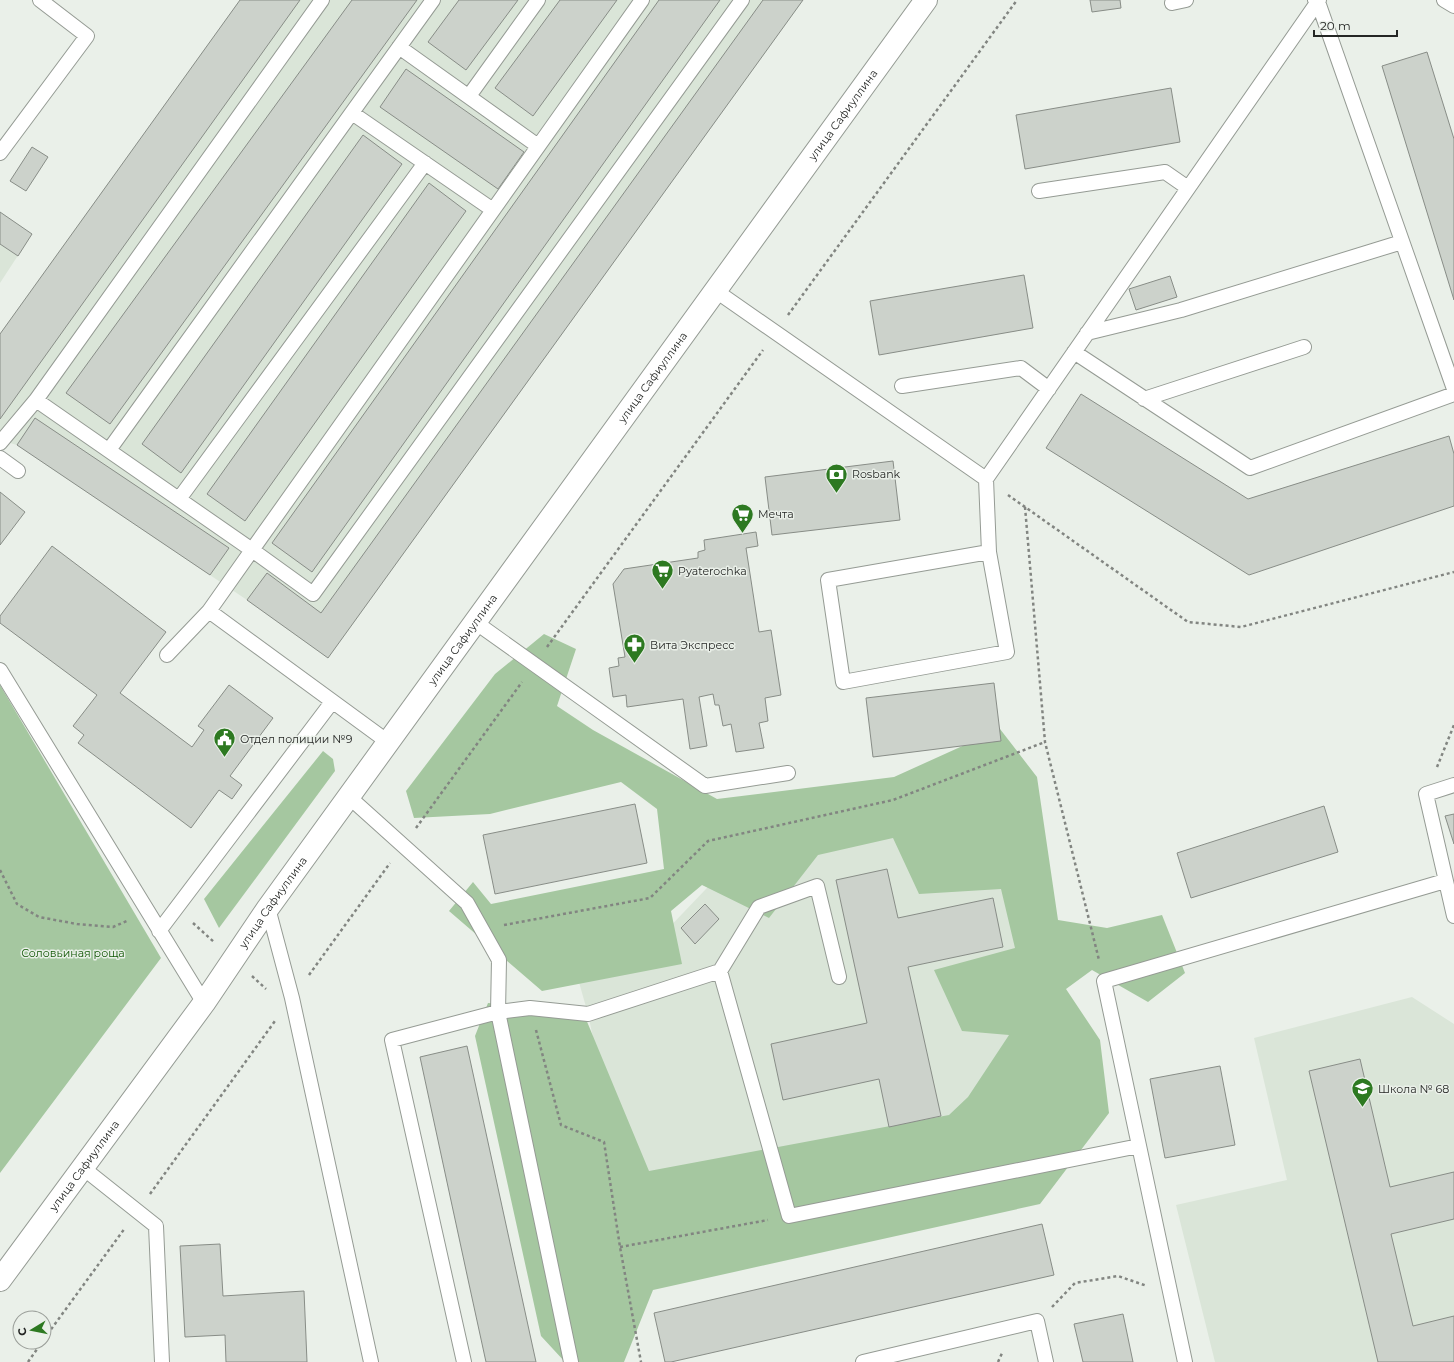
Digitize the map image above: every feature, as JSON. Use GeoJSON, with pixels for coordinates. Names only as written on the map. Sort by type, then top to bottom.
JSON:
{"type":"FeatureCollection","features":[{"type":"Feature","properties":{"kind":"street","name":"улица Сафиуллина"},"geometry":{"type":"LineString","coordinates":[[0,1280],[204,1003],[268,908],[348,796],[926,0]]}},
{"type":"Feature","properties":{"kind":"lane"},"geometry":{"type":"LineString","coordinates":[[0,153],[87,36],[40,0]]}},
{"type":"Feature","properties":{"kind":"lane"},"geometry":{"type":"LineString","coordinates":[[0,443],[36,400],[322,0]]}},
{"type":"Feature","properties":{"kind":"lane"},"geometry":{"type":"LineString","coordinates":[[109,450],[433,0]]}},
{"type":"Feature","properties":{"kind":"lane"},"geometry":{"type":"LineString","coordinates":[[469,96],[538,0]]}},
{"type":"Feature","properties":{"kind":"lane"},"geometry":{"type":"LineString","coordinates":[[167,655],[209,611],[642,0]]}},
{"type":"Feature","properties":{"kind":"lane"},"geometry":{"type":"LineString","coordinates":[[36,400],[313,594],[742,0]]}},
{"type":"Feature","properties":{"kind":"lane"},"geometry":{"type":"LineString","coordinates":[[1172,3],[1186,0]]}},
{"type":"Feature","properties":{"kind":"lane"},"geometry":{"type":"LineString","coordinates":[[1444,0],[1454,6]]}},
{"type":"Feature","properties":{"kind":"lane"},"geometry":{"type":"LineString","coordinates":[[989,552],[828,580],[843,682],[1007,652],[989,552],[986,479],[1317,1]]}},
{"type":"Feature","properties":{"kind":"lane"},"geometry":{"type":"LineString","coordinates":[[1317,1],[1454,389]]}},
{"type":"Feature","properties":{"kind":"lane"},"geometry":{"type":"LineString","coordinates":[[399,47],[538,146]]}},
{"type":"Feature","properties":{"kind":"lane"},"geometry":{"type":"LineString","coordinates":[[352,113],[493,210]]}},
{"type":"Feature","properties":{"kind":"lane"},"geometry":{"type":"LineString","coordinates":[[179,499],[425,163]]}},
{"type":"Feature","properties":{"kind":"lane"},"geometry":{"type":"LineString","coordinates":[[1039,191],[1165,172],[1188,188]]}},
{"type":"Feature","properties":{"kind":"lane"},"geometry":{"type":"LineString","coordinates":[[1087,334],[1181,310],[1402,242]]}},
{"type":"Feature","properties":{"kind":"lane"},"geometry":{"type":"LineString","coordinates":[[716,291],[986,479]]}},
{"type":"Feature","properties":{"kind":"lane"},"geometry":{"type":"LineString","coordinates":[[1144,399],[1304,347]]}},
{"type":"Feature","properties":{"kind":"lane"},"geometry":{"type":"LineString","coordinates":[[1074,352],[1250,468],[1454,394]]}},
{"type":"Feature","properties":{"kind":"lane"},"geometry":{"type":"LineString","coordinates":[[902,386],[1021,368],[1049,389]]}},
{"type":"Feature","properties":{"kind":"lane"},"geometry":{"type":"LineString","coordinates":[[0,458],[18,470]]}},
{"type":"Feature","properties":{"kind":"lane"},"geometry":{"type":"LineString","coordinates":[[209,611],[388,742]]}},
{"type":"Feature","properties":{"kind":"lane"},"geometry":{"type":"LineString","coordinates":[[475,622],[705,786],[788,773]]}},
{"type":"Feature","properties":{"kind":"lane"},"geometry":{"type":"LineString","coordinates":[[0,670],[204,1003]]}},
{"type":"Feature","properties":{"kind":"lane"},"geometry":{"type":"LineString","coordinates":[[159,931],[332,702]]}},
{"type":"Feature","properties":{"kind":"lane"},"geometry":{"type":"LineString","coordinates":[[1453,908],[1445,880],[1426,794],[1454,785]]}},
{"type":"Feature","properties":{"kind":"lane"},"geometry":{"type":"LineString","coordinates":[[348,796],[467,903],[499,960],[498,1012],[571,1362]]}},
{"type":"Feature","properties":{"kind":"lane"},"geometry":{"type":"LineString","coordinates":[[1185,1362],[1104,981],[1445,880]]}},
{"type":"Feature","properties":{"kind":"lane"},"geometry":{"type":"LineString","coordinates":[[464,1362],[392,1040],[498,1012],[530,1008],[588,1014],[720,971],[759,907],[817,886],[839,977]]}},
{"type":"Feature","properties":{"kind":"lane"},"geometry":{"type":"LineString","coordinates":[[268,908],[292,998],[371,1362]]}},
{"type":"Feature","properties":{"kind":"lane"},"geometry":{"type":"LineString","coordinates":[[720,971],[789,1216],[1139,1146]]}},
{"type":"Feature","properties":{"kind":"lane"},"geometry":{"type":"LineString","coordinates":[[82,1168],[156,1226],[162,1362]]}},
{"type":"Feature","properties":{"kind":"lane"},"geometry":{"type":"LineString","coordinates":[[863,1362],[1037,1321],[1046,1362]]}},
{"type":"Feature","properties":{"kind":"path"},"geometry":{"type":"LineString","coordinates":[[986,479],[1188,622],[1241,627],[1454,572]]}},
{"type":"Feature","properties":{"kind":"path"},"geometry":{"type":"LineString","coordinates":[[1024,506],[1045,742],[1104,981]]}},
{"type":"Feature","properties":{"kind":"path"},"geometry":{"type":"LineString","coordinates":[[1426,794],[1454,725]]}},
{"type":"Feature","properties":{"kind":"path"},"geometry":{"type":"LineString","coordinates":[[482,929],[650,898],[708,841],[893,800],[1045,742]]}},
{"type":"Feature","properties":{"kind":"path"},"geometry":{"type":"LineString","coordinates":[[0,870],[17,904],[39,917],[77,924],[114,927],[148,911]]}},
{"type":"Feature","properties":{"kind":"path"},"geometry":{"type":"LineString","coordinates":[[530,1008],[561,1125],[604,1142],[620,1247],[641,1362]]}},
{"type":"Feature","properties":{"kind":"path"},"geometry":{"type":"LineString","coordinates":[[620,1247],[789,1216]]}},
{"type":"Feature","properties":{"kind":"path"},"geometry":{"type":"LineString","coordinates":[[1037,1321],[1075,1284],[1118,1276],[1170,1294]]}},
{"type":"Feature","properties":{"kind":"path"},"geometry":{"type":"LineString","coordinates":[[28,1362],[36,1350]]}},
{"type":"Feature","properties":{"kind":"shaded area"},"geometry":{"type":"Polygon","coordinates":[[[240,0],[803,0],[328,658],[247,600],[17,445],[0,440],[0,334],[240,0]]]}},
{"type":"Feature","properties":{"kind":"shaded area"},"geometry":{"type":"Polygon","coordinates":[[[0,212],[32,234],[0,283],[0,212]]]}},
{"type":"Feature","properties":{"kind":"shaded area"},"geometry":{"type":"Polygon","coordinates":[[[1004,768],[1058,1127],[632,1222],[588,1014],[571,954],[661,936],[727,867],[1004,768]]]}},
{"type":"Feature","properties":{"kind":"shaded area","name":"Школа № 68"},"geometry":{"type":"Polygon","coordinates":[[[1412,997],[1454,1024],[1454,1362],[1215,1362],[1176,1205],[1287,1180],[1254,1038],[1412,997]]]}},
{"type":"Feature","properties":{"kind":"green space"},"geometry":{"type":"Polygon","coordinates":[[[544,634],[576,649],[557,706],[593,730],[717,799],[894,777],[1000,729],[1037,777],[1058,920],[1107,928],[1162,915],[1185,973],[1148,1002],[1092,970],[1066,989],[1100,1040],[1109,1113],[1040,1204],[653,1290],[624,1362],[565,1362],[541,1336],[475,1036],[488,1003],[583,1012],[649,1171],[949,1115],[968,1097],[1009,1035],[962,1031],[934,970],[1015,948],[1001,889],[919,894],[893,838],[818,855],[769,918],[702,885],[671,911],[682,964],[542,991],[449,911],[473,882],[491,904],[664,869],[657,809],[621,782],[490,814],[414,818],[406,791],[495,674],[544,634]]]}},
{"type":"Feature","properties":{"kind":"green space","name":"Соловьиная роща"},"geometry":{"type":"Polygon","coordinates":[[[0,685],[161,958],[0,1173],[0,685]]]}},
{"type":"Feature","properties":{"kind":"green space"},"geometry":{"type":"Polygon","coordinates":[[[323,751],[333,759],[335,771],[219,928],[204,899],[323,751]]]}},
{"type":"Feature","properties":{"kind":"building"},"geometry":{"type":"Polygon","coordinates":[[[240,0],[300,0],[0,419],[0,334],[240,0]]]}},
{"type":"Feature","properties":{"kind":"building"},"geometry":{"type":"Polygon","coordinates":[[[352,0],[417,0],[110,424],[66,393],[352,0]]]}},
{"type":"Feature","properties":{"kind":"building"},"geometry":{"type":"Polygon","coordinates":[[[459,0],[518,0],[466,70],[428,42],[459,0]]]}},
{"type":"Feature","properties":{"kind":"building"},"geometry":{"type":"Polygon","coordinates":[[[560,0],[617,0],[533,116],[495,88],[560,0]]]}},
{"type":"Feature","properties":{"kind":"building"},"geometry":{"type":"Polygon","coordinates":[[[659,0],[720,0],[312,572],[272,543],[659,0]]]}},
{"type":"Feature","properties":{"kind":"building"},"geometry":{"type":"Polygon","coordinates":[[[763,0],[803,0],[328,658],[247,600],[267,573],[321,613],[763,0]]]}},
{"type":"Feature","properties":{"kind":"building"},"geometry":{"type":"Polygon","coordinates":[[[1090,0],[1120,0],[1121,8],[1092,12],[1090,0]]]}},
{"type":"Feature","properties":{"kind":"building"},"geometry":{"type":"Polygon","coordinates":[[[1427,52],[1454,139],[1454,300],[1382,66],[1427,52]]]}},
{"type":"Feature","properties":{"kind":"building"},"geometry":{"type":"Polygon","coordinates":[[[406,69],[524,152],[498,189],[380,107],[406,69]]]}},
{"type":"Feature","properties":{"kind":"building"},"geometry":{"type":"Polygon","coordinates":[[[1171,88],[1180,142],[1025,169],[1016,115],[1171,88]]]}},
{"type":"Feature","properties":{"kind":"building"},"geometry":{"type":"Polygon","coordinates":[[[363,135],[402,164],[181,473],[142,444],[363,135]]]}},
{"type":"Feature","properties":{"kind":"building"},"geometry":{"type":"Polygon","coordinates":[[[32,147],[48,157],[26,191],[10,181],[32,147]]]}},
{"type":"Feature","properties":{"kind":"building"},"geometry":{"type":"Polygon","coordinates":[[[429,183],[466,211],[245,521],[207,494],[429,183]]]}},
{"type":"Feature","properties":{"kind":"building"},"geometry":{"type":"Polygon","coordinates":[[[0,212],[32,234],[18,256],[0,244],[0,212]]]}},
{"type":"Feature","properties":{"kind":"building"},"geometry":{"type":"Polygon","coordinates":[[[1024,275],[1033,328],[879,355],[870,301],[1024,275]]]}},
{"type":"Feature","properties":{"kind":"building"},"geometry":{"type":"Polygon","coordinates":[[[1170,276],[1177,297],[1136,310],[1129,289],[1170,276]]]}},
{"type":"Feature","properties":{"kind":"building"},"geometry":{"type":"Polygon","coordinates":[[[1081,394],[1248,499],[1449,436],[1454,454],[1454,506],[1249,575],[1046,448],[1081,394]]]}},
{"type":"Feature","properties":{"kind":"building"},"geometry":{"type":"Polygon","coordinates":[[[35,418],[229,548],[210,575],[17,445],[35,418]]]}},
{"type":"Feature","properties":{"kind":"building"},"geometry":{"type":"Polygon","coordinates":[[[893,461],[900,520],[772,535],[765,477],[893,461]]]}},
{"type":"Feature","properties":{"kind":"building"},"geometry":{"type":"Polygon","coordinates":[[[0,492],[25,512],[0,545],[0,492]]]}},
{"type":"Feature","properties":{"kind":"building"},"geometry":{"type":"Polygon","coordinates":[[[756,532],[758,546],[746,548],[759,632],[771,630],[781,695],[765,698],[768,721],[759,723],[764,748],[736,752],[731,724],[723,726],[719,705],[715,705],[713,694],[699,697],[707,746],[690,749],[683,699],[627,707],[626,695],[613,697],[609,668],[619,666],[618,658],[625,657],[613,584],[624,569],[698,558],[698,552],[705,550],[704,540],[756,532]]]}},
{"type":"Feature","properties":{"kind":"building"},"geometry":{"type":"Polygon","coordinates":[[[52,546],[166,632],[120,693],[192,747],[204,730],[198,726],[229,685],[273,718],[230,776],[242,785],[232,799],[219,790],[191,828],[78,743],[84,735],[73,726],[97,695],[0,623],[0,616],[52,546]]]}},
{"type":"Feature","properties":{"kind":"building"},"geometry":{"type":"Polygon","coordinates":[[[994,683],[1001,741],[873,757],[866,698],[994,683]]]}},
{"type":"Feature","properties":{"kind":"building"},"geometry":{"type":"Polygon","coordinates":[[[635,804],[647,863],[495,894],[483,835],[635,804]]]}},
{"type":"Feature","properties":{"kind":"building"},"geometry":{"type":"Polygon","coordinates":[[[1324,806],[1338,852],[1191,898],[1177,853],[1324,806]]]}},
{"type":"Feature","properties":{"kind":"building"},"geometry":{"type":"Polygon","coordinates":[[[1454,814],[1454,844],[1445,816],[1454,814]]]}},
{"type":"Feature","properties":{"kind":"building"},"geometry":{"type":"Polygon","coordinates":[[[887,869],[898,918],[993,898],[1003,947],[908,967],[941,1116],[889,1127],[879,1079],[783,1100],[771,1044],[867,1023],[836,880],[887,869]]]}},
{"type":"Feature","properties":{"kind":"building"},"geometry":{"type":"Polygon","coordinates":[[[705,904],[719,919],[695,944],[681,928],[705,904]]]}},
{"type":"Feature","properties":{"kind":"building"},"geometry":{"type":"Polygon","coordinates":[[[467,1046],[536,1362],[486,1362],[420,1057],[467,1046]]]}},
{"type":"Feature","properties":{"kind":"building"},"geometry":{"type":"Polygon","coordinates":[[[1360,1059],[1390,1187],[1454,1172],[1454,1219],[1391,1234],[1413,1326],[1454,1316],[1454,1362],[1378,1362],[1309,1071],[1360,1059]]]}},
{"type":"Feature","properties":{"kind":"building"},"geometry":{"type":"Polygon","coordinates":[[[1220,1066],[1235,1145],[1165,1158],[1150,1079],[1220,1066]]]}},
{"type":"Feature","properties":{"kind":"building"},"geometry":{"type":"Polygon","coordinates":[[[1042,1224],[1054,1275],[671,1362],[665,1362],[654,1313],[1042,1224]]]}},
{"type":"Feature","properties":{"kind":"building"},"geometry":{"type":"Polygon","coordinates":[[[220,1244],[223,1296],[304,1291],[307,1362],[226,1362],[225,1335],[185,1337],[180,1246],[220,1244]]]}},
{"type":"Feature","properties":{"kind":"building"},"geometry":{"type":"Polygon","coordinates":[[[1123,1314],[1133,1362],[1083,1362],[1074,1324],[1123,1314]]]}},
{"type":"Feature","properties":{"kind":"place","name":"Rosbank"},"geometry":{"type":"Point","coordinates":[837,494]}},
{"type":"Feature","properties":{"kind":"place","name":"Мечта"},"geometry":{"type":"Point","coordinates":[743,534]}},
{"type":"Feature","properties":{"kind":"place","name":"Pyaterochka"},"geometry":{"type":"Point","coordinates":[663,590]}},
{"type":"Feature","properties":{"kind":"place","name":"Вита Экспресс"},"geometry":{"type":"Point","coordinates":[635,664]}},
{"type":"Feature","properties":{"kind":"place","name":"Отдел полиции №9"},"geometry":{"type":"Point","coordinates":[224,758]}},
{"type":"Feature","properties":{"kind":"place","name":"Школа № 68"},"geometry":{"type":"Point","coordinates":[1362,1108]}}]}
